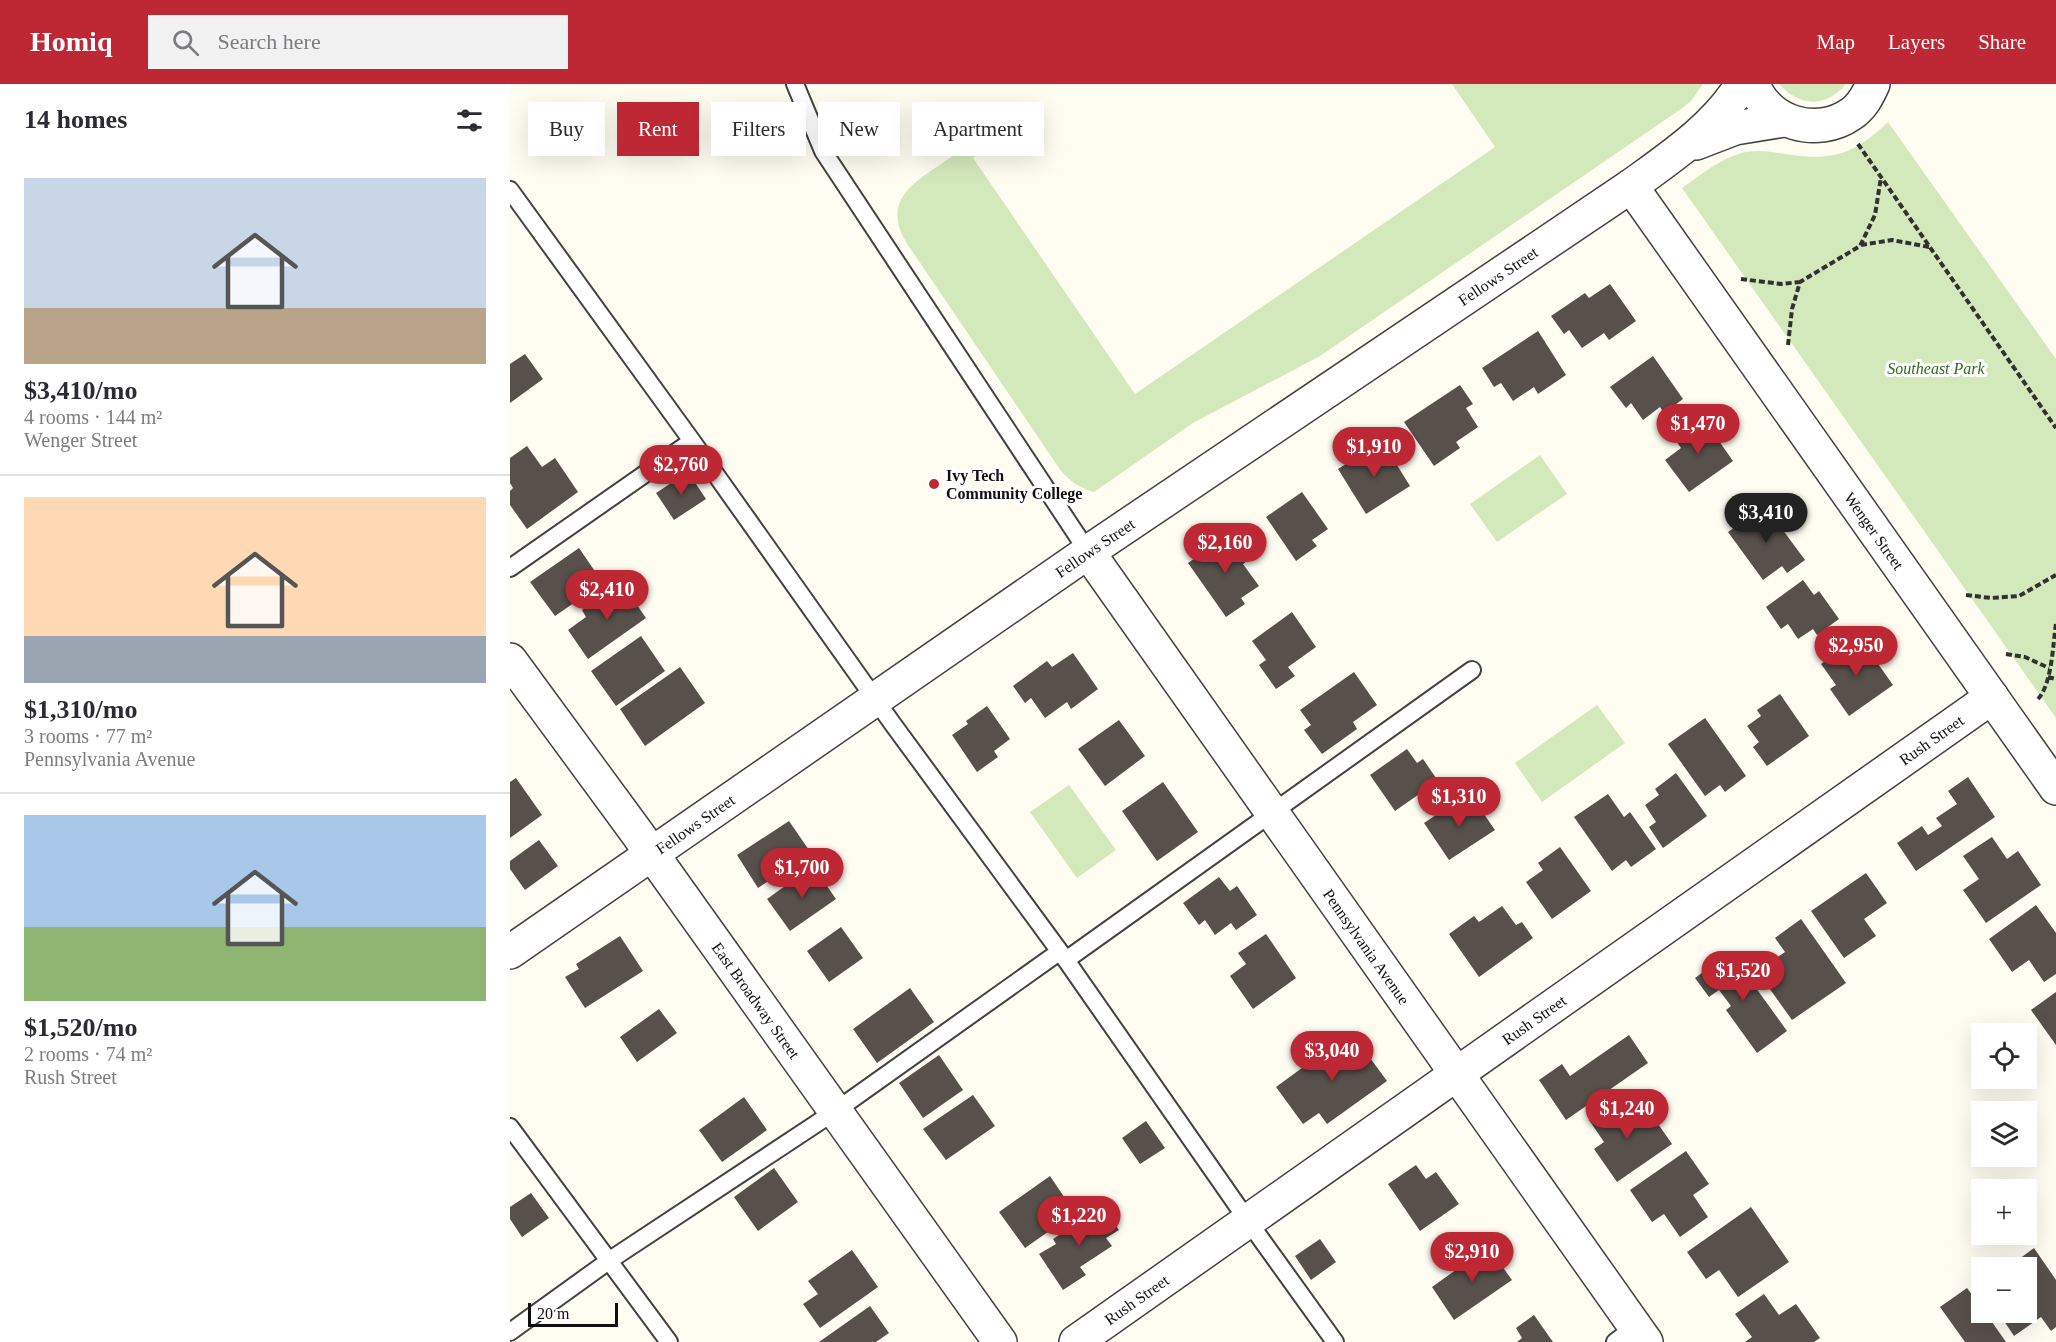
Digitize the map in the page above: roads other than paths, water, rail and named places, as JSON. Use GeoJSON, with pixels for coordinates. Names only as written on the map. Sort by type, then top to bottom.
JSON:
{"type":"FeatureCollection","features":[{"type":"Feature","properties":{"kind":"street","name":"Fellows Street"},"geometry":{"type":"LineString","coordinates":[[510,951],[1088,552],[1631,186],[1683,148],[1712,121],[1742,84]]}},
{"type":"Feature","properties":{"kind":"street"},"geometry":{"type":"LineString","coordinates":[[1753,84],[1757,95],[1770,110],[1784,120],[1799,125],[1828,125],[1851,115],[1864,102],[1873,84]]}},
{"type":"Feature","properties":{"kind":"street","name":"Fellows Street"},"geometry":{"type":"LineString","coordinates":[[1683,148],[1734,128],[1784,120]]}},
{"type":"Feature","properties":{"kind":"street","name":"Wenger Street"},"geometry":{"type":"LineString","coordinates":[[1631,186],[2056,788]]}},
{"type":"Feature","properties":{"kind":"street","name":"Pennsylvania Avenue"},"geometry":{"type":"LineString","coordinates":[[1088,552],[1456,1073],[1632,1337]]}},
{"type":"Feature","properties":{"kind":"street","name":"East Broadway Street"},"geometry":{"type":"LineString","coordinates":[[510,660],[652,854],[1000,1342]]}},
{"type":"Feature","properties":{"kind":"street","name":"Rush Street"},"geometry":{"type":"LineString","coordinates":[[1076,1342],[1992,697]]}},
{"type":"Feature","properties":{"kind":"lane"},"geometry":{"type":"LineString","coordinates":[[795,84],[823,151],[1088,552]]}},
{"type":"Feature","properties":{"kind":"lane"},"geometry":{"type":"LineString","coordinates":[[510,190],[1062,956],[1335,1342]]}},
{"type":"Feature","properties":{"kind":"lane"},"geometry":{"type":"LineString","coordinates":[[510,568],[692,441]]}},
{"type":"Feature","properties":{"kind":"lane"},"geometry":{"type":"LineString","coordinates":[[510,1332],[610,1260],[834,1112],[1273,813],[1472,670]]}},
{"type":"Feature","properties":{"kind":"lane"},"geometry":{"type":"LineString","coordinates":[[510,1128],[669,1342]]}},
{"type":"Feature","properties":{"kind":"place","name":"Ivy Tech Community College"},"geometry":{"type":"Point","coordinates":[934,484]}},
{"type":"Feature","properties":{"kind":"park label","name":"Southeast Park"},"geometry":{"type":"Point","coordinates":[1936,368]}}]}
